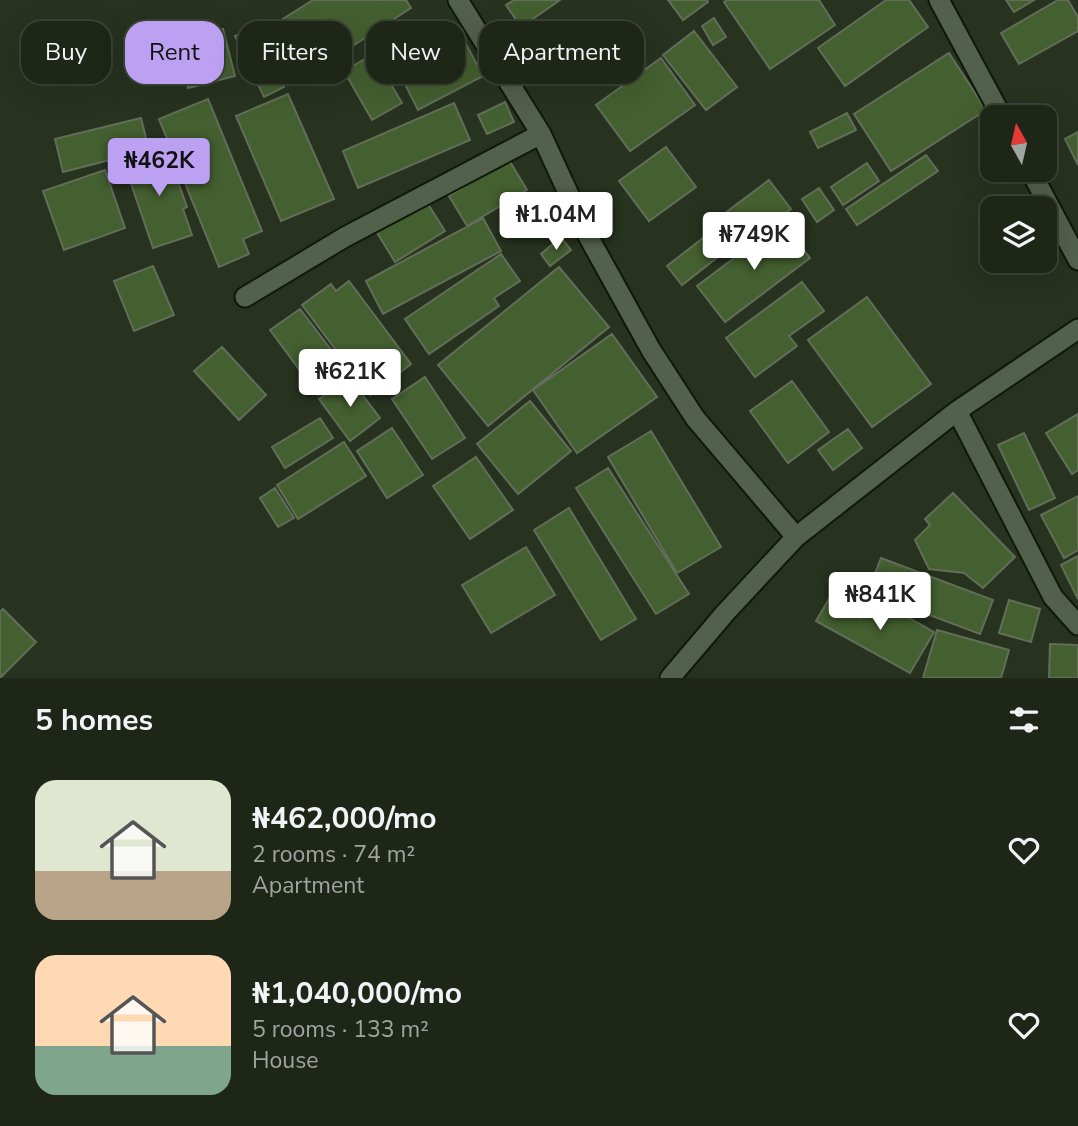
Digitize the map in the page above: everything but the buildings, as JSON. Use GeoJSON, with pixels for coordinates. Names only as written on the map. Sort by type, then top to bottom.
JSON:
{"type":"FeatureCollection","features":[{"type":"Feature","properties":{"kind":"street"},"geometry":{"type":"LineString","coordinates":[[458,0],[541,134],[587,236],[651,350],[695,418],[796,537]]}},
{"type":"Feature","properties":{"kind":"street"},"geometry":{"type":"LineString","coordinates":[[939,0],[996,105]]}},
{"type":"Feature","properties":{"kind":"street"},"geometry":{"type":"LineString","coordinates":[[245,297],[345,237],[541,134]]}},
{"type":"Feature","properties":{"kind":"street"},"geometry":{"type":"LineString","coordinates":[[1036,182],[1078,260]]}},
{"type":"Feature","properties":{"kind":"street"},"geometry":{"type":"LineString","coordinates":[[670,678],[726,612],[796,537],[957,411],[1078,329]]}},
{"type":"Feature","properties":{"kind":"street"},"geometry":{"type":"LineString","coordinates":[[957,411],[1053,597],[1078,625]]}}]}
